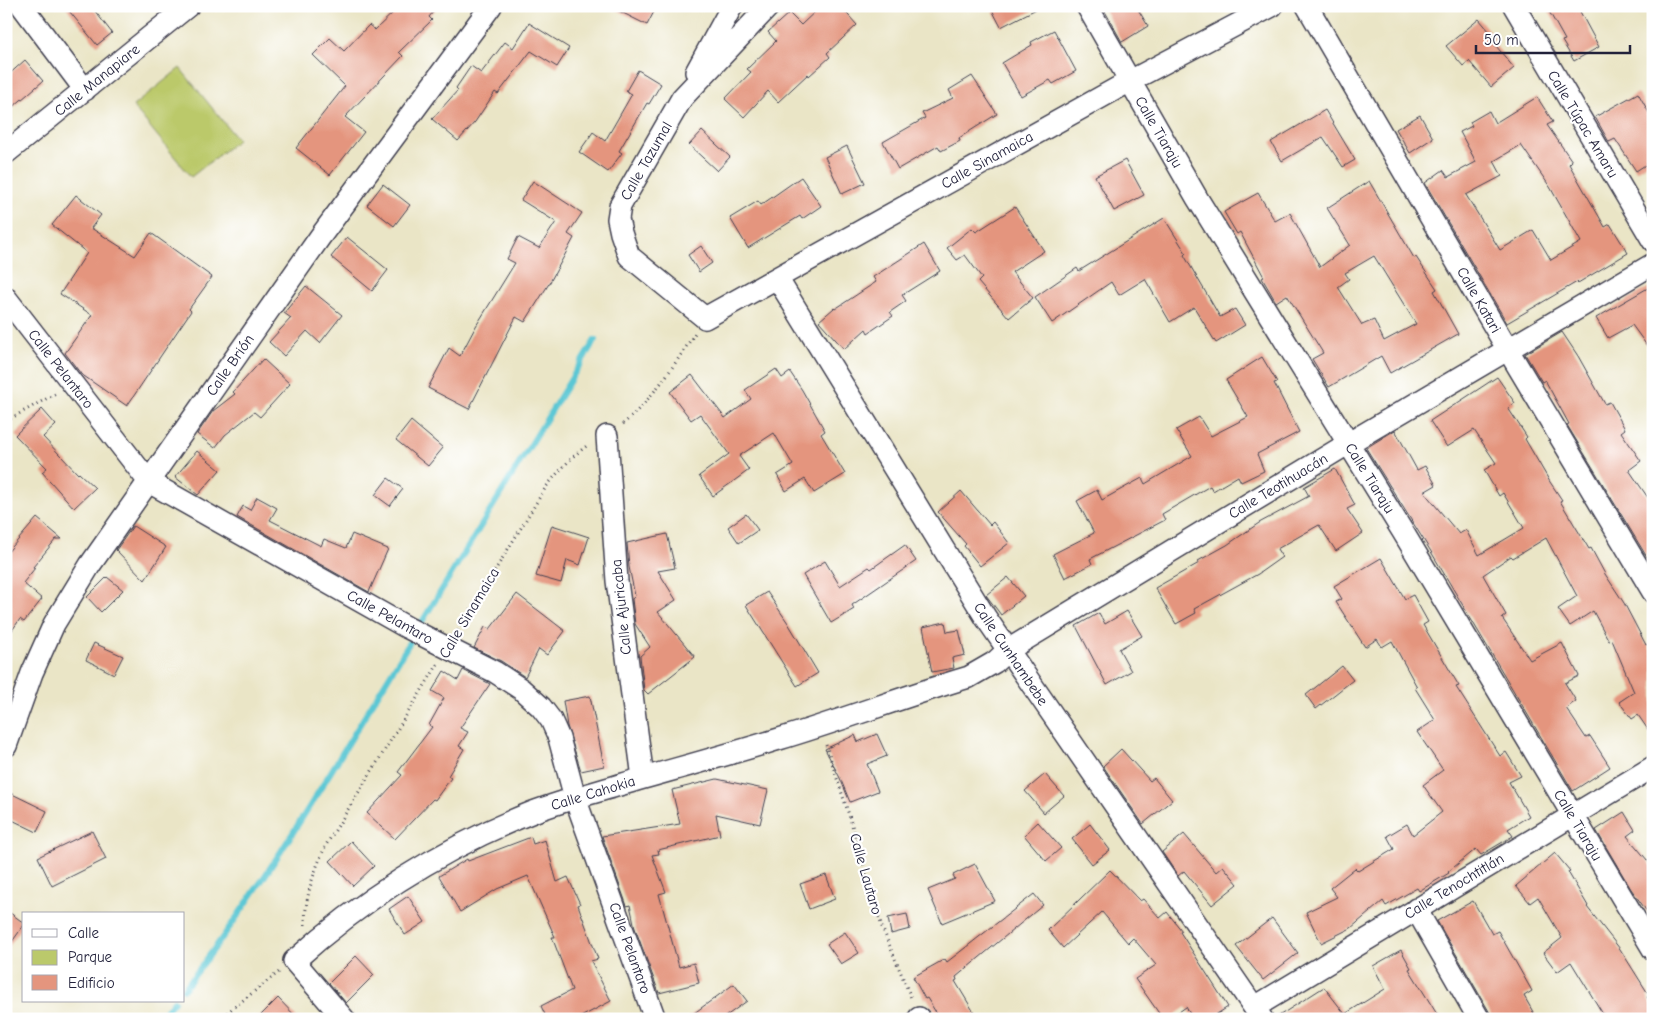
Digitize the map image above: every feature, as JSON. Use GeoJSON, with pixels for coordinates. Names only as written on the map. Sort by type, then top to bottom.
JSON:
{"type":"FeatureCollection","features":[{"type":"Feature","properties":{"kind":"street"},"geometry":{"type":"LineString","coordinates":[[22,6],[85,90]]}},
{"type":"Feature","properties":{"kind":"street","name":"Calle Manapiare"},"geometry":{"type":"LineString","coordinates":[[6,153],[188,6]]}},
{"type":"Feature","properties":{"kind":"street","name":"Calle Brión"},"geometry":{"type":"LineString","coordinates":[[6,746],[32,673],[54,624],[90,565],[320,237],[492,6]]}},
{"type":"Feature","properties":{"kind":"street","name":"Calle Tazumal"},"geometry":{"type":"LineString","coordinates":[[705,318],[629,256],[620,233],[618,219],[620,206],[732,6]]}},
{"type":"Feature","properties":{"kind":"street","name":"Calle Tazumal"},"geometry":{"type":"LineString","coordinates":[[682,98],[770,6]]}},
{"type":"Feature","properties":{"kind":"street","name":"Calle Tiaraju"},"geometry":{"type":"LineString","coordinates":[[1087,6],[1197,198],[1349,443],[1653,949]]}},
{"type":"Feature","properties":{"kind":"street","name":"Calle Sinamaica"},"geometry":{"type":"LineString","coordinates":[[705,318],[1130,81],[1272,6]]}},
{"type":"Feature","properties":{"kind":"street","name":"Calle Katari"},"geometry":{"type":"LineString","coordinates":[[1307,6],[1508,350],[1653,592]]}},
{"type":"Feature","properties":{"kind":"street","name":"Calle Túpac Amaru"},"geometry":{"type":"LineString","coordinates":[[1514,6],[1653,241]]}},
{"type":"Feature","properties":{"kind":"street","name":"Calle Teotihuacán"},"geometry":{"type":"LineString","coordinates":[[1008,650],[1349,443],[1653,264]]}},
{"type":"Feature","properties":{"kind":"street","name":"Calle Cunhambebe"},"geometry":{"type":"LineString","coordinates":[[777,278],[986,618],[1258,1013]]}},
{"type":"Feature","properties":{"kind":"street","name":"Calle Pelantaro"},"geometry":{"type":"LineString","coordinates":[[6,298],[148,482],[447,648],[495,672],[521,689],[541,707],[551,720],[559,738],[575,798],[656,1019]]}},
{"type":"Feature","properties":{"kind":"street","name":"Calle Ajuricaba"},"geometry":{"type":"LineString","coordinates":[[607,436],[617,581],[642,778]]}},
{"type":"Feature","properties":{"kind":"street","name":"Calle Cahokia"},"geometry":{"type":"LineString","coordinates":[[299,956],[374,897],[426,865],[479,836],[534,812],[642,778],[781,739],[969,678],[1008,650]]}},
{"type":"Feature","properties":{"kind":"street","name":"Calle Tenochtitlán"},"geometry":{"type":"LineString","coordinates":[[1258,1013],[1416,909],[1653,767]]}},
{"type":"Feature","properties":{"kind":"street"},"geometry":{"type":"LineString","coordinates":[[1416,909],[1479,1019]]}},
{"type":"Feature","properties":{"kind":"street"},"geometry":{"type":"LineString","coordinates":[[299,956],[344,1019]]}},
{"type":"Feature","properties":{"kind":"path","name":"Calle Sinamaica"},"geometry":{"type":"LineString","coordinates":[[299,956],[305,909],[313,874],[326,845],[546,488],[575,454],[607,436],[639,410],[658,388],[705,318]]}},
{"type":"Feature","properties":{"kind":"path"},"geometry":{"type":"LineString","coordinates":[[6,421],[73,384]]}},
{"type":"Feature","properties":{"kind":"path","name":"Calle Lautaro"},"geometry":{"type":"LineString","coordinates":[[820,726],[850,815],[882,928],[919,1018]]}},
{"type":"Feature","properties":{"kind":"path"},"geometry":{"type":"LineString","coordinates":[[219,1019],[299,956]]}},
{"type":"Feature","properties":{"kind":"green space"},"geometry":{"type":"Polygon","coordinates":[[[180,68],[238,140],[191,177],[133,106],[180,68]]]}},
{"type":"Feature","properties":{"kind":"building"},"geometry":{"type":"Polygon","coordinates":[[[65,6],[91,6],[112,33],[97,45],[65,6]]]}},
{"type":"Feature","properties":{"kind":"building"},"geometry":{"type":"Polygon","coordinates":[[[400,6],[438,6],[429,17],[432,20],[399,52],[403,56],[345,117],[364,132],[330,175],[296,148],[345,86],[313,55],[330,38],[344,51],[369,25],[375,30],[400,6]]]}},
{"type":"Feature","properties":{"kind":"building"},"geometry":{"type":"Polygon","coordinates":[[[609,6],[657,6],[647,25],[609,6]]]}},
{"type":"Feature","properties":{"kind":"building"},"geometry":{"type":"Polygon","coordinates":[[[821,6],[840,6],[857,25],[827,53],[830,57],[809,76],[808,74],[778,102],[768,91],[744,117],[725,99],[751,72],[747,69],[776,41],[768,32],[789,13],[801,25],[821,6]]]}},
{"type":"Feature","properties":{"kind":"building"},"geometry":{"type":"Polygon","coordinates":[[[990,6],[1042,6],[1001,27],[990,6]]]}},
{"type":"Feature","properties":{"kind":"building"},"geometry":{"type":"Polygon","coordinates":[[[1102,6],[1136,6],[1148,26],[1122,42],[1102,6]]]}},
{"type":"Feature","properties":{"kind":"building"},"geometry":{"type":"Polygon","coordinates":[[[1546,6],[1577,6],[1599,47],[1574,61],[1562,41],[1565,40],[1546,6]]]}},
{"type":"Feature","properties":{"kind":"building"},"geometry":{"type":"Polygon","coordinates":[[[1479,19],[1495,38],[1492,41],[1514,68],[1491,87],[1469,61],[1463,66],[1446,46],[1479,19]]]}},
{"type":"Feature","properties":{"kind":"building"},"geometry":{"type":"Polygon","coordinates":[[[529,23],[569,48],[557,67],[531,51],[498,94],[495,92],[475,122],[458,141],[432,119],[458,90],[456,88],[471,66],[481,73],[505,42],[513,48],[529,23]]]}},
{"type":"Feature","properties":{"kind":"building"},"geometry":{"type":"Polygon","coordinates":[[[1054,30],[1076,71],[1053,84],[1050,80],[1021,96],[1002,63],[1032,45],[1031,42],[1054,30]]]}},
{"type":"Feature","properties":{"kind":"building"},"geometry":{"type":"Polygon","coordinates":[[[25,60],[43,81],[6,113],[6,77],[25,60]]]}},
{"type":"Feature","properties":{"kind":"building"},"geometry":{"type":"Polygon","coordinates":[[[638,70],[661,84],[649,104],[647,103],[619,151],[622,153],[608,172],[579,152],[593,132],[605,141],[632,94],[626,91],[638,70]]]}},
{"type":"Feature","properties":{"kind":"building"},"geometry":{"type":"Polygon","coordinates":[[[972,76],[997,114],[959,138],[960,141],[941,151],[938,146],[898,169],[883,142],[925,118],[922,113],[953,98],[949,90],[972,76]]]}},
{"type":"Feature","properties":{"kind":"building"},"geometry":{"type":"Polygon","coordinates":[[[1638,93],[1653,120],[1653,160],[1636,171],[1615,139],[1609,142],[1595,117],[1638,93]]]}},
{"type":"Feature","properties":{"kind":"building"},"geometry":{"type":"Polygon","coordinates":[[[1537,97],[1553,122],[1547,125],[1572,161],[1569,164],[1605,227],[1610,224],[1628,253],[1507,323],[1425,183],[1443,170],[1448,177],[1476,162],[1460,132],[1472,126],[1470,122],[1489,111],[1495,123],[1537,97]],[[1521,145],[1494,161],[1502,176],[1466,195],[1500,250],[1533,230],[1551,260],[1581,242],[1550,187],[1521,145]]]}},
{"type":"Feature","properties":{"kind":"building"},"geometry":{"type":"Polygon","coordinates":[[[1325,110],[1355,160],[1343,167],[1323,137],[1282,161],[1271,142],[1325,110]]]}},
{"type":"Feature","properties":{"kind":"building"},"geometry":{"type":"Polygon","coordinates":[[[1420,115],[1433,138],[1410,153],[1396,129],[1420,115]]]}},
{"type":"Feature","properties":{"kind":"building"},"geometry":{"type":"Polygon","coordinates":[[[702,131],[730,157],[717,171],[689,145],[702,131]]]}},
{"type":"Feature","properties":{"kind":"building"},"geometry":{"type":"Polygon","coordinates":[[[847,146],[865,183],[842,194],[825,157],[847,146]]]}},
{"type":"Feature","properties":{"kind":"building"},"geometry":{"type":"Polygon","coordinates":[[[1125,160],[1144,195],[1114,211],[1095,176],[1125,160]]]}},
{"type":"Feature","properties":{"kind":"building"},"geometry":{"type":"Polygon","coordinates":[[[801,177],[821,206],[802,219],[800,216],[748,248],[730,218],[758,201],[761,205],[801,177]]]}},
{"type":"Feature","properties":{"kind":"building"},"geometry":{"type":"Polygon","coordinates":[[[533,181],[582,213],[568,234],[574,238],[550,282],[525,322],[516,317],[469,409],[428,388],[449,348],[460,356],[515,263],[507,259],[518,237],[539,248],[556,222],[521,200],[533,181]]]}},
{"type":"Feature","properties":{"kind":"building"},"geometry":{"type":"Polygon","coordinates":[[[1369,181],[1414,258],[1416,257],[1437,289],[1434,291],[1458,334],[1390,373],[1381,356],[1329,387],[1312,359],[1323,353],[1287,295],[1276,302],[1240,232],[1237,234],[1224,212],[1258,193],[1275,221],[1290,213],[1320,267],[1350,245],[1327,208],[1369,181]],[[1374,256],[1345,273],[1349,279],[1338,287],[1362,325],[1374,320],[1384,341],[1416,324],[1374,256]]]}},
{"type":"Feature","properties":{"kind":"building"},"geometry":{"type":"Polygon","coordinates":[[[383,184],[410,205],[394,226],[367,205],[383,184]]]}},
{"type":"Feature","properties":{"kind":"building"},"geometry":{"type":"Polygon","coordinates":[[[76,195],[101,215],[91,228],[135,256],[151,233],[212,277],[189,309],[191,311],[127,406],[81,374],[65,353],[92,315],[60,294],[87,253],[52,225],[76,195]]]}},
{"type":"Feature","properties":{"kind":"building"},"geometry":{"type":"Polygon","coordinates":[[[1015,207],[1044,251],[1012,272],[1033,298],[1009,318],[978,282],[982,278],[965,255],[957,260],[947,248],[972,228],[976,232],[1015,207]]]}},
{"type":"Feature","properties":{"kind":"building"},"geometry":{"type":"Polygon","coordinates":[[[1164,218],[1186,253],[1184,255],[1220,317],[1235,309],[1245,325],[1216,343],[1194,307],[1170,322],[1145,279],[1119,295],[1111,282],[1052,323],[1035,297],[1077,268],[1079,271],[1164,218]]]}},
{"type":"Feature","properties":{"kind":"building"},"geometry":{"type":"Polygon","coordinates":[[[347,237],[388,270],[372,291],[331,257],[347,237]]]}},
{"type":"Feature","properties":{"kind":"building"},"geometry":{"type":"Polygon","coordinates":[[[924,244],[940,271],[902,295],[906,301],[890,312],[893,316],[868,333],[866,329],[844,349],[819,321],[834,308],[876,282],[873,277],[924,244]]]}},
{"type":"Feature","properties":{"kind":"building"},"geometry":{"type":"Polygon","coordinates":[[[701,246],[712,263],[699,272],[688,255],[701,246]]]}},
{"type":"Feature","properties":{"kind":"building"},"geometry":{"type":"Polygon","coordinates":[[[1653,285],[1653,354],[1632,325],[1608,338],[1596,318],[1653,285]]]}},
{"type":"Feature","properties":{"kind":"building"},"geometry":{"type":"Polygon","coordinates":[[[306,286],[342,315],[320,343],[307,331],[284,356],[269,342],[291,318],[284,313],[306,286]]]}},
{"type":"Feature","properties":{"kind":"building"},"geometry":{"type":"Polygon","coordinates":[[[1562,332],[1605,404],[1610,402],[1625,429],[1621,432],[1641,461],[1629,470],[1653,505],[1653,567],[1567,425],[1569,424],[1545,380],[1542,382],[1525,354],[1562,332]]]}},
{"type":"Feature","properties":{"kind":"building"},"geometry":{"type":"Polygon","coordinates":[[[1262,357],[1277,382],[1274,383],[1299,432],[1257,454],[1264,471],[1241,482],[1238,476],[1213,491],[1210,486],[1162,514],[1165,520],[1090,559],[1092,564],[1065,578],[1053,554],[1094,533],[1077,501],[1097,490],[1102,500],[1142,478],[1145,484],[1192,456],[1176,430],[1199,417],[1211,436],[1248,417],[1226,380],[1262,357]]]}},
{"type":"Feature","properties":{"kind":"building"},"geometry":{"type":"Polygon","coordinates":[[[263,359],[290,384],[260,417],[254,412],[225,435],[215,448],[197,434],[213,411],[235,394],[233,392],[263,359]]]}},
{"type":"Feature","properties":{"kind":"building"},"geometry":{"type":"Polygon","coordinates":[[[776,369],[782,378],[790,372],[802,390],[825,431],[821,434],[845,474],[814,493],[805,479],[786,491],[777,475],[793,465],[774,433],[739,456],[749,470],[713,496],[699,476],[729,454],[700,414],[691,420],[670,392],[692,375],[725,418],[751,399],[745,390],[776,369]]]}},
{"type":"Feature","properties":{"kind":"building"},"geometry":{"type":"Polygon","coordinates":[[[1497,377],[1515,403],[1508,408],[1527,437],[1525,439],[1562,500],[1560,501],[1624,603],[1653,656],[1653,737],[1638,715],[1632,719],[1619,702],[1634,692],[1612,640],[1609,641],[1593,611],[1570,626],[1558,609],[1577,596],[1546,538],[1513,558],[1511,556],[1483,575],[1506,615],[1502,618],[1530,660],[1562,643],[1579,676],[1565,683],[1576,701],[1566,708],[1586,738],[1590,736],[1610,767],[1573,791],[1430,550],[1366,448],[1395,430],[1417,470],[1425,466],[1436,485],[1424,492],[1459,534],[1466,530],[1479,555],[1524,528],[1503,493],[1499,496],[1484,470],[1496,463],[1474,430],[1447,447],[1430,421],[1497,377]]]}},
{"type":"Feature","properties":{"kind":"building"},"geometry":{"type":"Polygon","coordinates":[[[42,409],[56,425],[43,437],[78,474],[95,488],[74,508],[42,472],[47,468],[15,435],[42,409]]]}},
{"type":"Feature","properties":{"kind":"building"},"geometry":{"type":"Polygon","coordinates":[[[411,421],[443,448],[428,466],[396,440],[411,421]]]}},
{"type":"Feature","properties":{"kind":"building"},"geometry":{"type":"Polygon","coordinates":[[[197,451],[220,470],[198,495],[175,477],[197,451]]]}},
{"type":"Feature","properties":{"kind":"building"},"geometry":{"type":"Polygon","coordinates":[[[1335,469],[1355,505],[1347,509],[1363,533],[1336,551],[1319,525],[1277,549],[1282,557],[1258,574],[1194,609],[1196,613],[1176,624],[1155,588],[1199,563],[1198,561],[1227,545],[1259,523],[1309,496],[1304,487],[1335,469]]]}},
{"type":"Feature","properties":{"kind":"building"},"geometry":{"type":"Polygon","coordinates":[[[388,478],[403,489],[390,506],[375,495],[388,478]]]}},
{"type":"Feature","properties":{"kind":"building"},"geometry":{"type":"Polygon","coordinates":[[[961,491],[990,525],[993,522],[1009,543],[980,566],[964,546],[966,544],[938,512],[961,491]]]}},
{"type":"Feature","properties":{"kind":"building"},"geometry":{"type":"Polygon","coordinates":[[[257,497],[277,508],[270,520],[321,546],[324,539],[346,548],[352,534],[388,549],[369,592],[237,517],[243,506],[250,510],[257,497]]]}},
{"type":"Feature","properties":{"kind":"building"},"geometry":{"type":"Polygon","coordinates":[[[746,514],[758,530],[739,543],[728,527],[746,514]]]}},
{"type":"Feature","properties":{"kind":"building"},"geometry":{"type":"Polygon","coordinates":[[[37,518],[62,539],[56,539],[33,567],[35,568],[23,583],[42,599],[24,622],[20,619],[6,639],[6,554],[37,518]]]}},
{"type":"Feature","properties":{"kind":"building"},"geometry":{"type":"Polygon","coordinates":[[[552,525],[589,537],[580,565],[567,560],[561,583],[536,576],[552,525]]]}},
{"type":"Feature","properties":{"kind":"building"},"geometry":{"type":"Polygon","coordinates":[[[133,526],[166,547],[145,580],[116,550],[133,526]]]}},
{"type":"Feature","properties":{"kind":"building"},"geometry":{"type":"Polygon","coordinates":[[[667,534],[675,568],[658,571],[676,600],[658,612],[695,657],[648,694],[644,690],[640,656],[650,647],[635,624],[632,599],[635,596],[629,567],[627,543],[667,534]]]}},
{"type":"Feature","properties":{"kind":"building"},"geometry":{"type":"Polygon","coordinates":[[[905,545],[916,561],[852,605],[854,609],[831,623],[803,575],[825,561],[840,586],[869,567],[871,569],[905,545]]]}},
{"type":"Feature","properties":{"kind":"building"},"geometry":{"type":"Polygon","coordinates":[[[1381,558],[1405,599],[1413,595],[1428,622],[1423,625],[1459,686],[1456,687],[1500,756],[1506,752],[1521,776],[1509,782],[1529,816],[1508,829],[1513,836],[1481,855],[1476,849],[1449,873],[1419,891],[1417,888],[1386,906],[1383,901],[1351,928],[1321,943],[1306,912],[1337,897],[1330,888],[1355,868],[1358,871],[1394,849],[1387,836],[1407,824],[1413,835],[1442,812],[1423,785],[1443,770],[1417,732],[1435,720],[1415,688],[1417,687],[1392,641],[1382,647],[1377,639],[1365,647],[1336,602],[1342,599],[1334,586],[1381,558]]]}},
{"type":"Feature","properties":{"kind":"building"},"geometry":{"type":"Polygon","coordinates":[[[107,577],[123,590],[101,612],[87,597],[107,577]]]}},
{"type":"Feature","properties":{"kind":"building"},"geometry":{"type":"Polygon","coordinates":[[[1008,577],[1024,596],[1001,615],[986,595],[1008,577]]]}},
{"type":"Feature","properties":{"kind":"building"},"geometry":{"type":"Polygon","coordinates":[[[767,592],[818,673],[797,686],[746,605],[767,592]]]}},
{"type":"Feature","properties":{"kind":"building"},"geometry":{"type":"Polygon","coordinates":[[[517,594],[565,631],[547,655],[539,649],[525,677],[501,661],[474,648],[485,627],[490,629],[517,594]]]}},
{"type":"Feature","properties":{"kind":"building"},"geometry":{"type":"Polygon","coordinates":[[[1127,611],[1142,636],[1119,649],[1131,671],[1107,685],[1076,626],[1099,613],[1105,624],[1127,611]]]}},
{"type":"Feature","properties":{"kind":"building"},"geometry":{"type":"Polygon","coordinates":[[[945,622],[947,632],[959,630],[965,655],[952,658],[954,668],[932,672],[923,627],[945,622]]]}},
{"type":"Feature","properties":{"kind":"building"},"geometry":{"type":"Polygon","coordinates":[[[94,643],[123,656],[114,674],[86,660],[94,643]]]}},
{"type":"Feature","properties":{"kind":"building"},"geometry":{"type":"Polygon","coordinates":[[[1342,666],[1353,680],[1316,709],[1306,695],[1342,666]]]}},
{"type":"Feature","properties":{"kind":"building"},"geometry":{"type":"Polygon","coordinates":[[[463,670],[490,684],[460,728],[468,732],[459,746],[464,749],[448,776],[451,778],[435,800],[433,799],[395,839],[367,813],[402,775],[398,772],[432,727],[429,725],[444,698],[432,691],[444,671],[458,680],[463,670]]]}},
{"type":"Feature","properties":{"kind":"building"},"geometry":{"type":"Polygon","coordinates":[[[590,696],[604,766],[581,771],[567,726],[563,701],[590,696]]]}},
{"type":"Feature","properties":{"kind":"building"},"geometry":{"type":"Polygon","coordinates":[[[877,734],[887,756],[867,764],[878,791],[850,802],[825,749],[855,735],[858,742],[877,734]]]}},
{"type":"Feature","properties":{"kind":"building"},"geometry":{"type":"Polygon","coordinates":[[[1121,749],[1150,781],[1154,778],[1172,800],[1143,824],[1103,766],[1121,749]]]}},
{"type":"Feature","properties":{"kind":"building"},"geometry":{"type":"Polygon","coordinates":[[[1045,774],[1064,796],[1044,813],[1025,791],[1045,774]]]}},
{"type":"Feature","properties":{"kind":"building"},"geometry":{"type":"Polygon","coordinates":[[[717,779],[768,790],[760,824],[716,814],[720,835],[658,850],[659,854],[652,855],[666,892],[659,894],[679,967],[694,963],[699,983],[659,993],[635,928],[630,905],[627,906],[602,836],[680,824],[672,790],[717,779]]]}},
{"type":"Feature","properties":{"kind":"building"},"geometry":{"type":"Polygon","coordinates":[[[6,791],[47,811],[37,832],[6,817],[6,791]]]}},
{"type":"Feature","properties":{"kind":"building"},"geometry":{"type":"Polygon","coordinates":[[[1624,812],[1635,830],[1627,836],[1653,867],[1653,920],[1631,889],[1596,830],[1624,812]]]}},
{"type":"Feature","properties":{"kind":"building"},"geometry":{"type":"Polygon","coordinates":[[[1038,822],[1061,848],[1046,861],[1024,835],[1038,822]]]}},
{"type":"Feature","properties":{"kind":"building"},"geometry":{"type":"Polygon","coordinates":[[[1090,824],[1110,850],[1092,864],[1072,839],[1090,824]]]}},
{"type":"Feature","properties":{"kind":"building"},"geometry":{"type":"Polygon","coordinates":[[[92,831],[106,859],[52,886],[38,857],[92,831]]]}},
{"type":"Feature","properties":{"kind":"building"},"geometry":{"type":"Polygon","coordinates":[[[1184,834],[1216,872],[1223,866],[1238,884],[1212,905],[1184,871],[1178,876],[1162,852],[1184,834]]]}},
{"type":"Feature","properties":{"kind":"building"},"geometry":{"type":"Polygon","coordinates":[[[531,837],[533,844],[545,840],[557,882],[568,877],[580,904],[578,905],[598,959],[591,961],[611,1001],[577,1019],[547,1019],[541,1006],[572,990],[552,937],[555,937],[528,876],[497,889],[460,912],[439,876],[467,859],[468,861],[531,837]]]}},
{"type":"Feature","properties":{"kind":"building"},"geometry":{"type":"Polygon","coordinates":[[[351,841],[374,866],[353,886],[330,861],[351,841]]]}},
{"type":"Feature","properties":{"kind":"building"},"geometry":{"type":"Polygon","coordinates":[[[1555,853],[1570,871],[1568,872],[1587,907],[1620,949],[1649,995],[1647,997],[1653,1006],[1653,1019],[1606,1019],[1571,962],[1557,972],[1543,953],[1562,938],[1538,897],[1530,903],[1516,886],[1555,853]]]}},
{"type":"Feature","properties":{"kind":"building"},"geometry":{"type":"Polygon","coordinates":[[[975,864],[995,901],[942,923],[928,890],[955,879],[953,875],[975,864]]]}},
{"type":"Feature","properties":{"kind":"building"},"geometry":{"type":"Polygon","coordinates":[[[1110,870],[1140,901],[1143,899],[1160,918],[1167,912],[1182,931],[1180,932],[1228,1007],[1209,1019],[1193,1019],[1186,1007],[1169,1019],[1163,1019],[1135,979],[1156,965],[1133,938],[1128,943],[1102,912],[1063,948],[1048,930],[1110,870]]]}},
{"type":"Feature","properties":{"kind":"building"},"geometry":{"type":"Polygon","coordinates":[[[826,875],[835,899],[809,909],[800,884],[826,875]]]}},
{"type":"Feature","properties":{"kind":"building"},"geometry":{"type":"Polygon","coordinates":[[[1034,894],[1043,905],[956,977],[957,980],[955,981],[978,1019],[940,1019],[927,998],[925,999],[913,977],[945,959],[947,962],[1034,894]]]}},
{"type":"Feature","properties":{"kind":"building"},"geometry":{"type":"Polygon","coordinates":[[[408,896],[425,922],[405,935],[389,909],[408,896]]]}},
{"type":"Feature","properties":{"kind":"building"},"geometry":{"type":"Polygon","coordinates":[[[1473,901],[1492,934],[1498,931],[1532,991],[1524,996],[1537,1019],[1491,1019],[1490,1013],[1437,921],[1473,901]]]}},
{"type":"Feature","properties":{"kind":"building"},"geometry":{"type":"Polygon","coordinates":[[[6,910],[22,922],[22,928],[6,950],[6,910]]]}},
{"type":"Feature","properties":{"kind":"building"},"geometry":{"type":"Polygon","coordinates":[[[907,914],[910,929],[891,934],[888,918],[907,914]]]}},
{"type":"Feature","properties":{"kind":"building"},"geometry":{"type":"Polygon","coordinates":[[[1272,918],[1298,953],[1263,980],[1236,946],[1272,918]]]}},
{"type":"Feature","properties":{"kind":"building"},"geometry":{"type":"Polygon","coordinates":[[[845,932],[859,953],[841,964],[827,944],[845,932]]]}},
{"type":"Feature","properties":{"kind":"building"},"geometry":{"type":"Polygon","coordinates":[[[1401,950],[1411,968],[1409,969],[1440,1019],[1274,1019],[1324,987],[1345,1014],[1385,989],[1373,966],[1401,950]]]}},
{"type":"Feature","properties":{"kind":"building"},"geometry":{"type":"Polygon","coordinates":[[[356,956],[374,975],[346,1003],[329,983],[356,956]]]}},
{"type":"Feature","properties":{"kind":"building"},"geometry":{"type":"Polygon","coordinates":[[[734,984],[747,1001],[722,1019],[686,1019],[734,984]]]}},
{"type":"Feature","properties":{"kind":"building"},"geometry":{"type":"Polygon","coordinates":[[[278,998],[298,1019],[257,1019],[278,998]]]}},
{"type":"Feature","properties":{"kind":"waterway"},"geometry":{"type":"LineString","coordinates":[[420,625],[595,340]]}},
{"type":"Feature","properties":{"kind":"waterway"},"geometry":{"type":"LineString","coordinates":[[185,988],[215,948],[274,862],[410,642]]}},
{"type":"Feature","properties":{"kind":"waterway"},"geometry":{"type":"LineString","coordinates":[[160,1019],[173,1002]]}}]}
